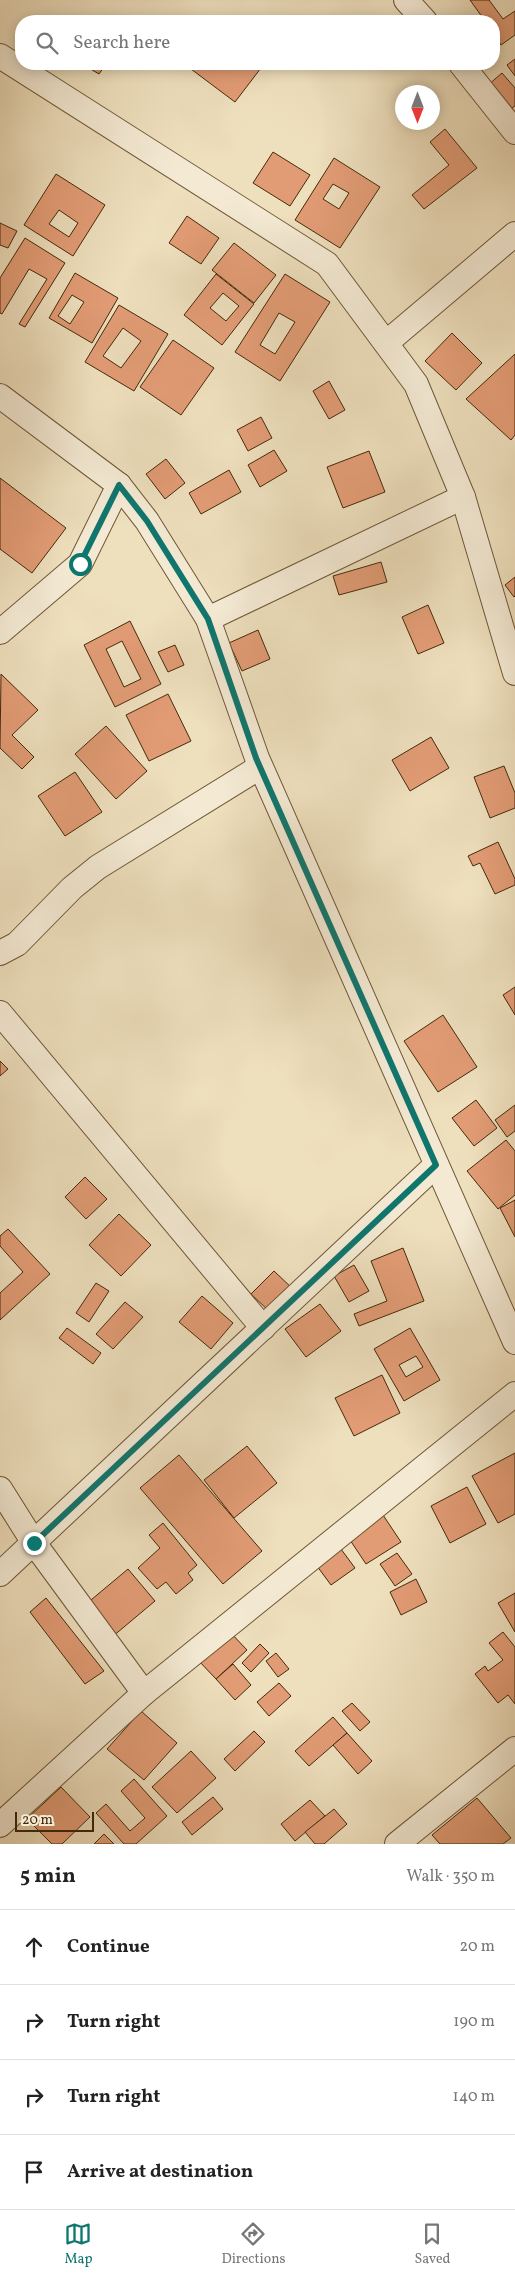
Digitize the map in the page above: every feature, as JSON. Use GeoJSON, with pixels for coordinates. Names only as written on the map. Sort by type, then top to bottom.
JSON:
{"type":"FeatureCollection","features":[{"type":"Feature","properties":{"kind":"street"},"geometry":{"type":"LineString","coordinates":[[409,1],[420,15]]}},
{"type":"Feature","properties":{"kind":"street"},"geometry":{"type":"LineString","coordinates":[[0,56],[15,66]]}},
{"type":"Feature","properties":{"kind":"street"},"geometry":{"type":"LineString","coordinates":[[22,70],[328,264],[416,384],[463,497],[515,673]]}},
{"type":"Feature","properties":{"kind":"street"},"geometry":{"type":"LineString","coordinates":[[466,70],[515,132]]}},
{"type":"Feature","properties":{"kind":"street"},"geometry":{"type":"LineString","coordinates":[[386,343],[515,234]]}},
{"type":"Feature","properties":{"kind":"street"},"geometry":{"type":"LineString","coordinates":[[0,396],[119,485],[147,521],[208,619],[260,766],[515,1342]]}},
{"type":"Feature","properties":{"kind":"street"},"geometry":{"type":"LineString","coordinates":[[0,632],[80,564],[119,485]]}},
{"type":"Feature","properties":{"kind":"street"},"geometry":{"type":"LineString","coordinates":[[208,619],[463,497]]}},
{"type":"Feature","properties":{"kind":"street"},"geometry":{"type":"LineString","coordinates":[[0,953],[17,944],[72,888],[98,867],[260,766]]}},
{"type":"Feature","properties":{"kind":"street"},"geometry":{"type":"LineString","coordinates":[[0,1013],[263,1328]]}},
{"type":"Feature","properties":{"kind":"street"},"geometry":{"type":"LineString","coordinates":[[0,1574],[436,1165]]}},
{"type":"Feature","properties":{"kind":"street"},"geometry":{"type":"LineString","coordinates":[[0,1825],[144,1693],[515,1394]]}},
{"type":"Feature","properties":{"kind":"street"},"geometry":{"type":"LineString","coordinates":[[0,1489],[34,1543],[144,1693]]}},
{"type":"Feature","properties":{"kind":"street"},"geometry":{"type":"LineString","coordinates":[[397,1844],[515,1749]]}},
{"type":"Feature","properties":{"kind":"building"},"geometry":{"type":"Polygon","coordinates":[[[470,0],[489,0],[503,19],[515,11],[515,35],[501,45],[500,15],[481,15],[470,0]]]}},
{"type":"Feature","properties":{"kind":"building"},"geometry":{"type":"Polygon","coordinates":[[[515,59],[515,76],[507,65],[515,59]]]}},
{"type":"Feature","properties":{"kind":"building"},"geometry":{"type":"Polygon","coordinates":[[[92,70],[102,70],[99,74],[92,70]]]}},
{"type":"Feature","properties":{"kind":"building"},"geometry":{"type":"Polygon","coordinates":[[[192,70],[259,70],[235,102],[192,70]]]}},
{"type":"Feature","properties":{"kind":"building"},"geometry":{"type":"Polygon","coordinates":[[[502,73],[515,88],[515,106],[509,110],[488,85],[502,73]]]}},
{"type":"Feature","properties":{"kind":"building"},"geometry":{"type":"Polygon","coordinates":[[[445,129],[477,168],[424,209],[412,195],[449,165],[430,142],[445,129]]]}},
{"type":"Feature","properties":{"kind":"building"},"geometry":{"type":"Polygon","coordinates":[[[273,152],[310,175],[290,206],[253,183],[273,152]]]}},
{"type":"Feature","properties":{"kind":"building"},"geometry":{"type":"Polygon","coordinates":[[[334,158],[380,187],[340,248],[295,220],[334,158]],[[333,184],[323,199],[339,209],[349,193],[333,184]]]}},
{"type":"Feature","properties":{"kind":"building"},"geometry":{"type":"Polygon","coordinates":[[[56,174],[105,205],[73,256],[24,225],[56,174]],[[59,210],[49,224],[69,237],[78,223],[59,210]]]}},
{"type":"Feature","properties":{"kind":"building"},"geometry":{"type":"Polygon","coordinates":[[[187,216],[219,238],[201,264],[169,243],[187,216]]]}},
{"type":"Feature","properties":{"kind":"building"},"geometry":{"type":"Polygon","coordinates":[[[0,223],[17,231],[8,248],[0,245],[0,223]]]}},
{"type":"Feature","properties":{"kind":"building"},"geometry":{"type":"Polygon","coordinates":[[[25,238],[65,263],[25,327],[19,324],[47,279],[29,269],[2,314],[0,313],[0,278],[25,238]]]}},
{"type":"Feature","properties":{"kind":"building"},"geometry":{"type":"Polygon","coordinates":[[[234,243],[276,275],[254,303],[212,270],[234,243]]]}},
{"type":"Feature","properties":{"kind":"building"},"geometry":{"type":"Polygon","coordinates":[[[75,273],[118,298],[92,343],[49,318],[75,273]],[[72,295],[58,316],[70,324],[84,302],[72,295]]]}},
{"type":"Feature","properties":{"kind":"building"},"geometry":{"type":"Polygon","coordinates":[[[216,274],[254,304],[222,345],[184,315],[216,274]],[[223,293],[210,308],[226,321],[239,306],[223,293]]]}},
{"type":"Feature","properties":{"kind":"building"},"geometry":{"type":"Polygon","coordinates":[[[285,274],[330,302],[280,381],[235,352],[285,274]],[[279,313],[260,345],[275,354],[295,322],[279,313]]]}},
{"type":"Feature","properties":{"kind":"building"},"geometry":{"type":"Polygon","coordinates":[[[119,305],[168,334],[134,391],[85,362],[119,305]],[[123,328],[103,356],[121,368],[141,341],[123,328]]]}},
{"type":"Feature","properties":{"kind":"building"},"geometry":{"type":"Polygon","coordinates":[[[452,333],[482,363],[456,390],[425,361],[452,333]]]}},
{"type":"Feature","properties":{"kind":"building"},"geometry":{"type":"Polygon","coordinates":[[[173,340],[214,368],[181,415],[140,387],[173,340]]]}},
{"type":"Feature","properties":{"kind":"building"},"geometry":{"type":"Polygon","coordinates":[[[515,354],[515,435],[511,440],[466,399],[515,354]]]}},
{"type":"Feature","properties":{"kind":"building"},"geometry":{"type":"Polygon","coordinates":[[[329,381],[345,410],[329,419],[313,391],[329,381]]]}},
{"type":"Feature","properties":{"kind":"building"},"geometry":{"type":"Polygon","coordinates":[[[261,417],[272,438],[248,451],[237,430],[261,417]]]}},
{"type":"Feature","properties":{"kind":"building"},"geometry":{"type":"Polygon","coordinates":[[[274,450],[287,471],[260,487],[248,465],[274,450]]]}},
{"type":"Feature","properties":{"kind":"building"},"geometry":{"type":"Polygon","coordinates":[[[369,451],[385,492],[343,508],[327,467],[369,451]]]}},
{"type":"Feature","properties":{"kind":"building"},"geometry":{"type":"Polygon","coordinates":[[[166,459],[185,483],[165,499],[146,474],[166,459]]]}},
{"type":"Feature","properties":{"kind":"building"},"geometry":{"type":"Polygon","coordinates":[[[229,470],[241,492],[201,514],[189,493],[229,470]]]}},
{"type":"Feature","properties":{"kind":"building"},"geometry":{"type":"Polygon","coordinates":[[[0,478],[66,528],[32,573],[0,549],[0,478]]]}},
{"type":"Feature","properties":{"kind":"building"},"geometry":{"type":"Polygon","coordinates":[[[381,562],[387,582],[339,595],[333,576],[381,562]]]}},
{"type":"Feature","properties":{"kind":"building"},"geometry":{"type":"Polygon","coordinates":[[[515,577],[515,596],[514,597],[505,585],[515,577]]]}},
{"type":"Feature","properties":{"kind":"building"},"geometry":{"type":"Polygon","coordinates":[[[428,605],[444,643],[418,654],[402,617],[428,605]]]}},
{"type":"Feature","properties":{"kind":"building"},"geometry":{"type":"Polygon","coordinates":[[[130,621],[161,684],[115,707],[84,645],[130,621]],[[122,641],[106,649],[124,687],[141,679],[122,641]]]}},
{"type":"Feature","properties":{"kind":"building"},"geometry":{"type":"Polygon","coordinates":[[[258,630],[270,659],[242,671],[229,643],[258,630]]]}},
{"type":"Feature","properties":{"kind":"building"},"geometry":{"type":"Polygon","coordinates":[[[175,645],[184,665],[168,672],[158,652],[175,645]]]}},
{"type":"Feature","properties":{"kind":"building"},"geometry":{"type":"Polygon","coordinates":[[[1,674],[38,710],[12,735],[34,757],[22,769],[0,748],[1,674]]]}},
{"type":"Feature","properties":{"kind":"building"},"geometry":{"type":"Polygon","coordinates":[[[168,694],[191,741],[149,761],[126,715],[168,694]]]}},
{"type":"Feature","properties":{"kind":"building"},"geometry":{"type":"Polygon","coordinates":[[[106,726],[147,771],[116,799],[75,754],[106,726]]]}},
{"type":"Feature","properties":{"kind":"building"},"geometry":{"type":"Polygon","coordinates":[[[431,737],[449,768],[410,791],[392,760],[431,737]]]}},
{"type":"Feature","properties":{"kind":"building"},"geometry":{"type":"Polygon","coordinates":[[[504,766],[515,793],[515,808],[490,818],[474,777],[504,766]]]}},
{"type":"Feature","properties":{"kind":"building"},"geometry":{"type":"Polygon","coordinates":[[[75,772],[102,812],[65,836],[38,796],[75,772]]]}},
{"type":"Feature","properties":{"kind":"building"},"geometry":{"type":"Polygon","coordinates":[[[498,842],[515,879],[515,885],[495,894],[480,863],[473,866],[468,856],[498,842]]]}},
{"type":"Feature","properties":{"kind":"building"},"geometry":{"type":"Polygon","coordinates":[[[515,987],[515,1015],[503,995],[515,987]]]}},
{"type":"Feature","properties":{"kind":"building"},"geometry":{"type":"Polygon","coordinates":[[[443,1015],[477,1067],[438,1092],[404,1041],[443,1015]]]}},
{"type":"Feature","properties":{"kind":"building"},"geometry":{"type":"Polygon","coordinates":[[[0,1061],[8,1069],[0,1076],[0,1061]]]}},
{"type":"Feature","properties":{"kind":"building"},"geometry":{"type":"Polygon","coordinates":[[[476,1100],[497,1128],[474,1146],[452,1118],[476,1100]]]}},
{"type":"Feature","properties":{"kind":"building"},"geometry":{"type":"Polygon","coordinates":[[[515,1105],[515,1131],[507,1137],[495,1120],[515,1105]]]}},
{"type":"Feature","properties":{"kind":"building"},"geometry":{"type":"Polygon","coordinates":[[[506,1140],[515,1151],[515,1195],[498,1209],[467,1171],[506,1140]]]}},
{"type":"Feature","properties":{"kind":"building"},"geometry":{"type":"Polygon","coordinates":[[[85,1177],[107,1199],[86,1219],[65,1197],[85,1177]]]}},
{"type":"Feature","properties":{"kind":"building"},"geometry":{"type":"Polygon","coordinates":[[[515,1200],[515,1237],[500,1208],[515,1200]]]}},
{"type":"Feature","properties":{"kind":"building"},"geometry":{"type":"Polygon","coordinates":[[[119,1214],[151,1245],[121,1276],[89,1245],[119,1214]]]}},
{"type":"Feature","properties":{"kind":"building"},"geometry":{"type":"Polygon","coordinates":[[[8,1229],[50,1274],[0,1320],[0,1293],[23,1272],[0,1246],[0,1236],[8,1229]]]}},
{"type":"Feature","properties":{"kind":"building"},"geometry":{"type":"Polygon","coordinates":[[[403,1248],[424,1301],[359,1326],[354,1314],[387,1301],[371,1261],[403,1248]]]}},
{"type":"Feature","properties":{"kind":"building"},"geometry":{"type":"Polygon","coordinates":[[[354,1265],[369,1291],[349,1302],[334,1276],[354,1265]]]}},
{"type":"Feature","properties":{"kind":"building"},"geometry":{"type":"Polygon","coordinates":[[[274,1271],[294,1290],[271,1313],[251,1294],[274,1271]]]}},
{"type":"Feature","properties":{"kind":"building"},"geometry":{"type":"Polygon","coordinates":[[[96,1283],[109,1291],[89,1322],[76,1313],[96,1283]]]}},
{"type":"Feature","properties":{"kind":"building"},"geometry":{"type":"Polygon","coordinates":[[[202,1296],[233,1323],[211,1349],[179,1322],[202,1296]]]}},
{"type":"Feature","properties":{"kind":"building"},"geometry":{"type":"Polygon","coordinates":[[[125,1302],[143,1317],[113,1349],[96,1334],[125,1302]]]}},
{"type":"Feature","properties":{"kind":"building"},"geometry":{"type":"Polygon","coordinates":[[[320,1304],[341,1331],[306,1357],[285,1329],[320,1304]]]}},
{"type":"Feature","properties":{"kind":"building"},"geometry":{"type":"Polygon","coordinates":[[[67,1328],[101,1353],[93,1364],[59,1338],[67,1328]]]}},
{"type":"Feature","properties":{"kind":"building"},"geometry":{"type":"Polygon","coordinates":[[[410,1328],[440,1380],[404,1401],[374,1349],[410,1328]],[[416,1356],[399,1365],[406,1377],[423,1367],[416,1356]]]}},
{"type":"Feature","properties":{"kind":"building"},"geometry":{"type":"Polygon","coordinates":[[[382,1375],[400,1413],[354,1436],[335,1398],[382,1375]]]}},
{"type":"Feature","properties":{"kind":"building"},"geometry":{"type":"Polygon","coordinates":[[[247,1446],[277,1483],[234,1518],[204,1480],[247,1446]]]}},
{"type":"Feature","properties":{"kind":"building"},"geometry":{"type":"Polygon","coordinates":[[[515,1453],[515,1514],[498,1523],[472,1476],[515,1453]]]}},
{"type":"Feature","properties":{"kind":"building"},"geometry":{"type":"Polygon","coordinates":[[[179,1455],[262,1551],[223,1584],[140,1488],[179,1455]]]}},
{"type":"Feature","properties":{"kind":"building"},"geometry":{"type":"Polygon","coordinates":[[[467,1487],[486,1524],[450,1543],[431,1506],[467,1487]]]}},
{"type":"Feature","properties":{"kind":"building"},"geometry":{"type":"Polygon","coordinates":[[[381,1512],[401,1542],[366,1564],[346,1534],[381,1512]]]}},
{"type":"Feature","properties":{"kind":"building"},"geometry":{"type":"Polygon","coordinates":[[[163,1523],[197,1565],[188,1573],[193,1580],[176,1594],[166,1582],[157,1589],[138,1568],[160,1548],[149,1535],[163,1523]]]}},
{"type":"Feature","properties":{"kind":"building"},"geometry":{"type":"Polygon","coordinates":[[[338,1545],[355,1568],[331,1585],[314,1562],[338,1545]]]}},
{"type":"Feature","properties":{"kind":"building"},"geometry":{"type":"Polygon","coordinates":[[[397,1553],[412,1574],[395,1586],[380,1564],[397,1553]]]}},
{"type":"Feature","properties":{"kind":"building"},"geometry":{"type":"Polygon","coordinates":[[[128,1569],[155,1601],[112,1637],[85,1605],[128,1569]]]}},
{"type":"Feature","properties":{"kind":"building"},"geometry":{"type":"Polygon","coordinates":[[[416,1579],[427,1602],[401,1615],[390,1592],[416,1579]]]}},
{"type":"Feature","properties":{"kind":"building"},"geometry":{"type":"Polygon","coordinates":[[[515,1593],[515,1632],[498,1603],[515,1593]]]}},
{"type":"Feature","properties":{"kind":"building"},"geometry":{"type":"Polygon","coordinates":[[[46,1598],[104,1671],[85,1684],[30,1612],[46,1598]]]}},
{"type":"Feature","properties":{"kind":"building"},"geometry":{"type":"Polygon","coordinates":[[[229,1631],[247,1650],[216,1679],[198,1660],[229,1631]]]}},
{"type":"Feature","properties":{"kind":"building"},"geometry":{"type":"Polygon","coordinates":[[[503,1632],[515,1647],[515,1704],[508,1695],[498,1703],[475,1674],[485,1666],[488,1671],[503,1660],[489,1643],[503,1632]]]}},
{"type":"Feature","properties":{"kind":"building"},"geometry":{"type":"Polygon","coordinates":[[[260,1644],[269,1653],[251,1672],[242,1663],[260,1644]]]}},
{"type":"Feature","properties":{"kind":"building"},"geometry":{"type":"Polygon","coordinates":[[[276,1653],[289,1669],[278,1677],[266,1661],[276,1653]]]}},
{"type":"Feature","properties":{"kind":"building"},"geometry":{"type":"Polygon","coordinates":[[[233,1664],[251,1685],[235,1700],[216,1679],[233,1664]]]}},
{"type":"Feature","properties":{"kind":"building"},"geometry":{"type":"Polygon","coordinates":[[[279,1683],[291,1696],[269,1716],[257,1702],[279,1683]]]}},
{"type":"Feature","properties":{"kind":"building"},"geometry":{"type":"Polygon","coordinates":[[[352,1703],[370,1722],[360,1731],[342,1711],[352,1703]]]}},
{"type":"Feature","properties":{"kind":"building"},"geometry":{"type":"Polygon","coordinates":[[[141,1711],[177,1743],[144,1780],[107,1749],[141,1711]]]}},
{"type":"Feature","properties":{"kind":"building"},"geometry":{"type":"Polygon","coordinates":[[[333,1717],[347,1733],[309,1766],[295,1751],[333,1717]]]}},
{"type":"Feature","properties":{"kind":"building"},"geometry":{"type":"Polygon","coordinates":[[[254,1731],[265,1742],[235,1771],[224,1759],[254,1731]]]}},
{"type":"Feature","properties":{"kind":"building"},"geometry":{"type":"Polygon","coordinates":[[[347,1733],[372,1761],[358,1774],[333,1745],[347,1733]]]}},
{"type":"Feature","properties":{"kind":"building"},"geometry":{"type":"Polygon","coordinates":[[[191,1751],[216,1778],[177,1813],[152,1787],[191,1751]]]}},
{"type":"Feature","properties":{"kind":"building"},"geometry":{"type":"Polygon","coordinates":[[[134,1779],[167,1816],[136,1844],[124,1844],[96,1813],[106,1804],[130,1831],[145,1818],[121,1791],[134,1779]]]}},
{"type":"Feature","properties":{"kind":"building"},"geometry":{"type":"Polygon","coordinates":[[[61,1787],[90,1817],[62,1844],[52,1844],[27,1819],[61,1787]]]}},
{"type":"Feature","properties":{"kind":"building"},"geometry":{"type":"Polygon","coordinates":[[[213,1797],[223,1809],[192,1835],[182,1822],[213,1797]]]}},
{"type":"Feature","properties":{"kind":"building"},"geometry":{"type":"Polygon","coordinates":[[[477,1798],[511,1838],[503,1844],[440,1844],[432,1835],[477,1798]]]}},
{"type":"Feature","properties":{"kind":"building"},"geometry":{"type":"Polygon","coordinates":[[[310,1800],[325,1816],[295,1841],[281,1824],[310,1800]]]}},
{"type":"Feature","properties":{"kind":"building"},"geometry":{"type":"Polygon","coordinates":[[[334,1809],[347,1824],[324,1844],[315,1844],[305,1832],[334,1809]]]}},
{"type":"Feature","properties":{"kind":"building"},"geometry":{"type":"Polygon","coordinates":[[[104,1834],[114,1844],[94,1844],[104,1834]]]}},
{"type":"Feature","properties":{"kind":"route"},"geometry":{"type":"LineString","coordinates":[[34,1543],[436,1165],[256,758],[208,619],[147,521],[119,485],[80,564]]}}]}
